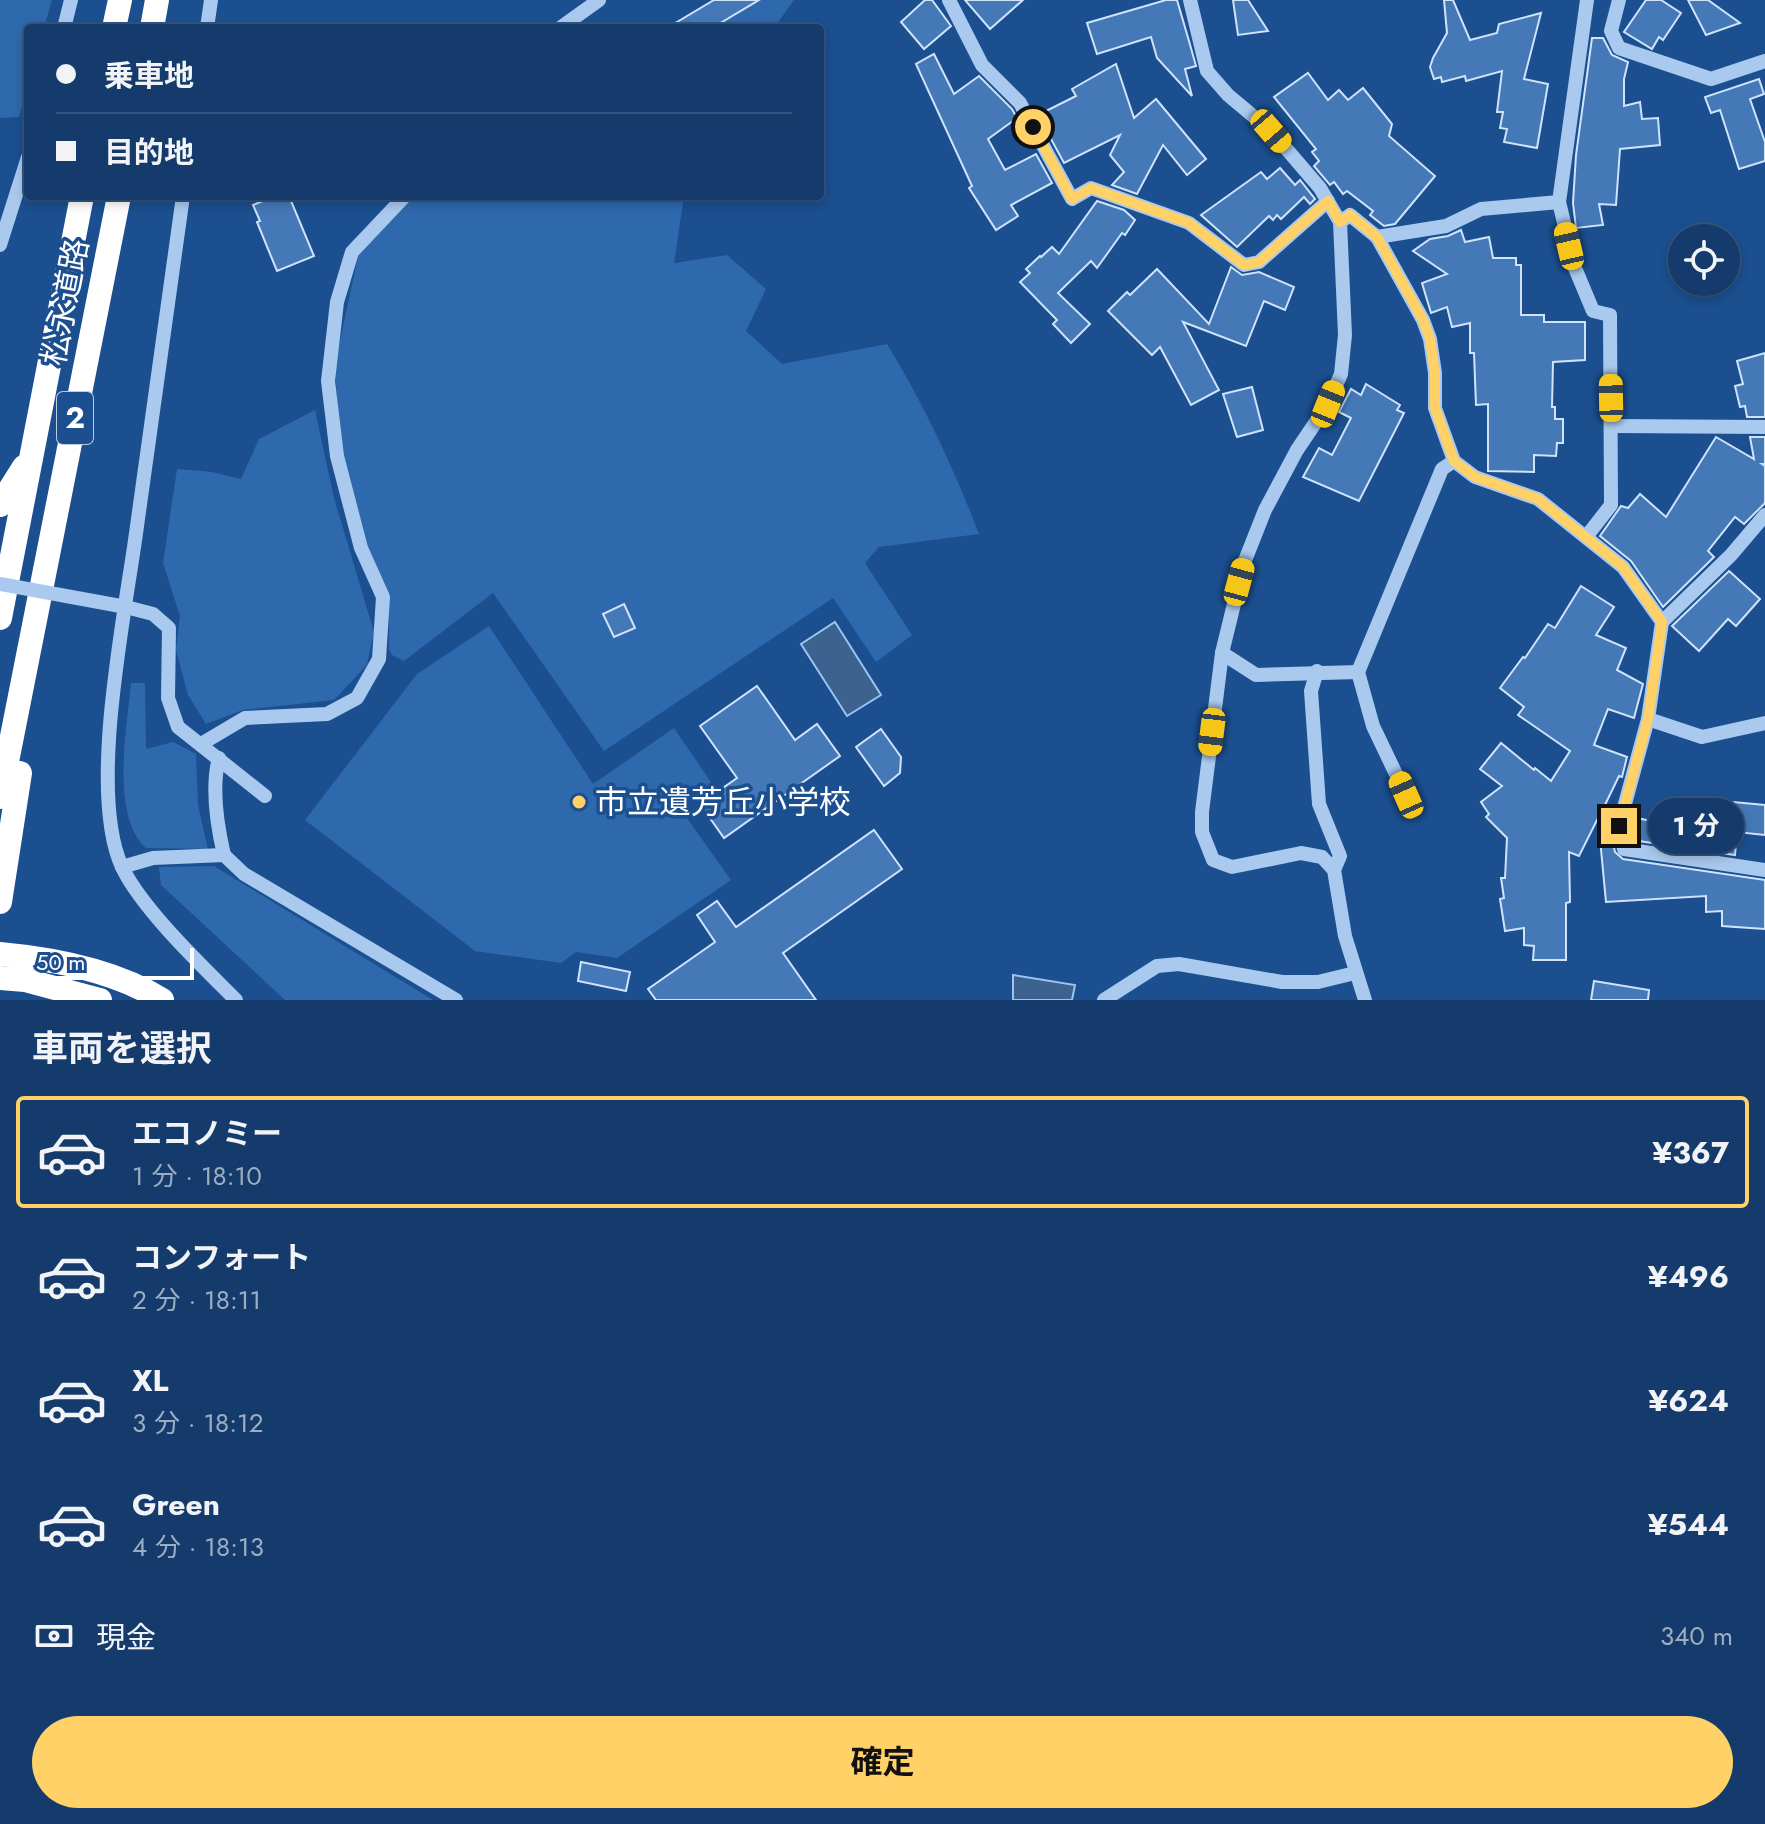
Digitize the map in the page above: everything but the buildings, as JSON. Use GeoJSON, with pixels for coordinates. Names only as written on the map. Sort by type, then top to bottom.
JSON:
{"type":"FeatureCollection","features":[{"type":"Feature","properties":{"kind":"highway"},"geometry":{"type":"LineString","coordinates":[[115,24],[120,0]]}},
{"type":"Feature","properties":{"kind":"highway"},"geometry":{"type":"LineString","coordinates":[[153,24],[157,0]]}},
{"type":"Feature","properties":{"kind":"highway","name":"松永道路"},"geometry":{"type":"LineString","coordinates":[[0,618],[81,200]]}},
{"type":"Feature","properties":{"kind":"highway","name":"松永道路"},"geometry":{"type":"LineString","coordinates":[[0,797],[118,200]]}},
{"type":"Feature","properties":{"kind":"highway"},"geometry":{"type":"LineString","coordinates":[[0,505],[32,454]]}},
{"type":"Feature","properties":{"kind":"highway"},"geometry":{"type":"LineString","coordinates":[[0,902],[28,717],[31,639]]}},
{"type":"Feature","properties":{"kind":"highway"},"geometry":{"type":"LineString","coordinates":[[11,955],[101,973],[162,1000]]}},
{"type":"Feature","properties":{"kind":"highway"},"geometry":{"type":"LineString","coordinates":[[0,978],[25,980],[100,1000]]}},
{"type":"Feature","properties":{"kind":"street"},"geometry":{"type":"LineString","coordinates":[[65,24],[71,0]]}},
{"type":"Feature","properties":{"kind":"street"},"geometry":{"type":"LineString","coordinates":[[208,24],[211,0]]}},
{"type":"Feature","properties":{"kind":"street"},"geometry":{"type":"LineString","coordinates":[[566,24],[599,0]]}},
{"type":"Feature","properties":{"kind":"street"},"geometry":{"type":"LineString","coordinates":[[949,0],[982,65],[1020,103],[1072,199],[1091,188],[1189,223],[1244,265],[1259,262],[1328,201]]}},
{"type":"Feature","properties":{"kind":"street"},"geometry":{"type":"LineString","coordinates":[[1190,0],[1207,71],[1228,95],[1271,131],[1320,188],[1340,222],[1345,335],[1341,374],[1328,404],[1297,450],[1265,510],[1244,563],[1222,653],[1202,832],[1213,860],[1232,867],[1301,853],[1322,857],[1334,870]]}},
{"type":"Feature","properties":{"kind":"street"},"geometry":{"type":"LineString","coordinates":[[1586,537],[1611,505],[1610,315],[1593,311],[1575,268],[1559,202],[1587,0]]}},
{"type":"Feature","properties":{"kind":"street"},"geometry":{"type":"LineString","coordinates":[[1619,0],[1611,31],[1619,48],[1711,79],[1765,61]]}},
{"type":"Feature","properties":{"kind":"street"},"geometry":{"type":"LineString","coordinates":[[0,245],[24,170]]}},
{"type":"Feature","properties":{"kind":"street"},"geometry":{"type":"LineString","coordinates":[[182,200],[110,721],[108,818],[122,867],[146,902],[203,968],[236,1000]]}},
{"type":"Feature","properties":{"kind":"street"},"geometry":{"type":"LineString","coordinates":[[201,744],[245,718],[327,714],[357,698],[379,659],[383,597],[361,548],[337,456],[328,381],[337,302],[352,252],[401,200]]}},
{"type":"Feature","properties":{"kind":"street"},"geometry":{"type":"LineString","coordinates":[[1377,237],[1446,226],[1481,209],[1559,202]]}},
{"type":"Feature","properties":{"kind":"street"},"geometry":{"type":"LineString","coordinates":[[1340,222],[1350,215],[1377,237],[1423,320],[1430,339],[1435,373],[1435,408],[1454,461],[1475,477],[1538,499],[1623,567],[1662,622]]}},
{"type":"Feature","properties":{"kind":"street"},"geometry":{"type":"LineString","coordinates":[[1612,426],[1765,427]]}},
{"type":"Feature","properties":{"kind":"street"},"geometry":{"type":"LineString","coordinates":[[1406,795],[1373,726],[1358,672],[1442,469],[1454,461]]}},
{"type":"Feature","properties":{"kind":"street"},"geometry":{"type":"LineString","coordinates":[[1765,515],[1731,555],[1662,622],[1648,719],[1619,826],[1624,849],[1765,870]]}},
{"type":"Feature","properties":{"kind":"street"},"geometry":{"type":"LineString","coordinates":[[0,584],[153,614],[169,628],[168,698],[178,727],[265,796]]}},
{"type":"Feature","properties":{"kind":"street"},"geometry":{"type":"LineString","coordinates":[[1222,653],[1256,675],[1358,672]]}},
{"type":"Feature","properties":{"kind":"street"},"geometry":{"type":"LineString","coordinates":[[1317,671],[1311,691],[1319,804],[1340,856],[1334,870],[1345,936],[1365,1000]]}},
{"type":"Feature","properties":{"kind":"street"},"geometry":{"type":"LineString","coordinates":[[1648,719],[1702,737],[1765,723]]}},
{"type":"Feature","properties":{"kind":"street"},"geometry":{"type":"LineString","coordinates":[[219,758],[215,773],[219,832],[224,855],[244,874],[456,1000]]}},
{"type":"Feature","properties":{"kind":"street"},"geometry":{"type":"LineString","coordinates":[[122,867],[153,858],[224,855]]}},
{"type":"Feature","properties":{"kind":"street"},"geometry":{"type":"LineString","coordinates":[[1104,1000],[1157,966],[1179,964],[1282,982],[1318,982],[1355,973]]}},
{"type":"Feature","properties":{"kind":"shaded area"},"geometry":{"type":"Polygon","coordinates":[[[0,0],[52,0],[45,24],[24,24],[24,99],[19,117],[0,118],[0,0]]]}},
{"type":"Feature","properties":{"kind":"shaded area"},"geometry":{"type":"Polygon","coordinates":[[[753,0],[794,0],[777,24],[717,24],[753,0]]]}},
{"type":"Feature","properties":{"kind":"shaded area"},"geometry":{"type":"Polygon","coordinates":[[[409,200],[683,200],[674,263],[727,255],[766,289],[746,331],[782,364],[887,344],[938,437],[979,534],[879,547],[865,563],[912,635],[876,662],[833,598],[604,751],[493,593],[404,661],[392,655],[389,649],[389,603],[366,543],[340,454],[335,364],[359,252],[409,200]]]}},
{"type":"Feature","properties":{"kind":"shaded area"},"geometry":{"type":"Polygon","coordinates":[[[315,410],[334,498],[374,632],[367,665],[334,700],[243,710],[206,724],[188,695],[176,650],[180,616],[163,563],[177,469],[212,472],[241,479],[259,439],[315,410]]]}},
{"type":"Feature","properties":{"kind":"shaded area"},"geometry":{"type":"Polygon","coordinates":[[[835,622],[881,695],[847,716],[801,644],[835,622]]]}},
{"type":"Feature","properties":{"kind":"shaded area"},"geometry":{"type":"Polygon","coordinates":[[[489,626],[593,784],[674,728],[713,785],[679,807],[731,880],[617,958],[576,952],[561,963],[475,951],[305,820],[417,674],[489,626]]]}},
{"type":"Feature","properties":{"kind":"shaded area"},"geometry":{"type":"Polygon","coordinates":[[[131,683],[145,683],[146,749],[173,742],[196,754],[198,805],[208,849],[146,848],[135,833],[124,793],[124,746],[131,683]]]}},
{"type":"Feature","properties":{"kind":"shaded area"},"geometry":{"type":"Polygon","coordinates":[[[214,866],[433,1000],[285,1000],[161,885],[159,867],[214,866]]]}},
{"type":"Feature","properties":{"kind":"shaded area"},"geometry":{"type":"Polygon","coordinates":[[[1013,975],[1075,985],[1072,1000],[1013,1000],[1013,975]]]}},
{"type":"Feature","properties":{"kind":"place","name":"市立遺芳丘小学校"},"geometry":{"type":"Point","coordinates":[579,802]}},
{"type":"Feature","properties":{"kind":"route"},"geometry":{"type":"LineString","coordinates":[[1033,127],[1072,199],[1091,188],[1189,223],[1244,265],[1259,262],[1328,201],[1340,222],[1350,215],[1377,237],[1423,320],[1430,339],[1435,373],[1435,408],[1454,461],[1475,477],[1538,499],[1623,567],[1662,622],[1648,719],[1619,826]]}}]}
